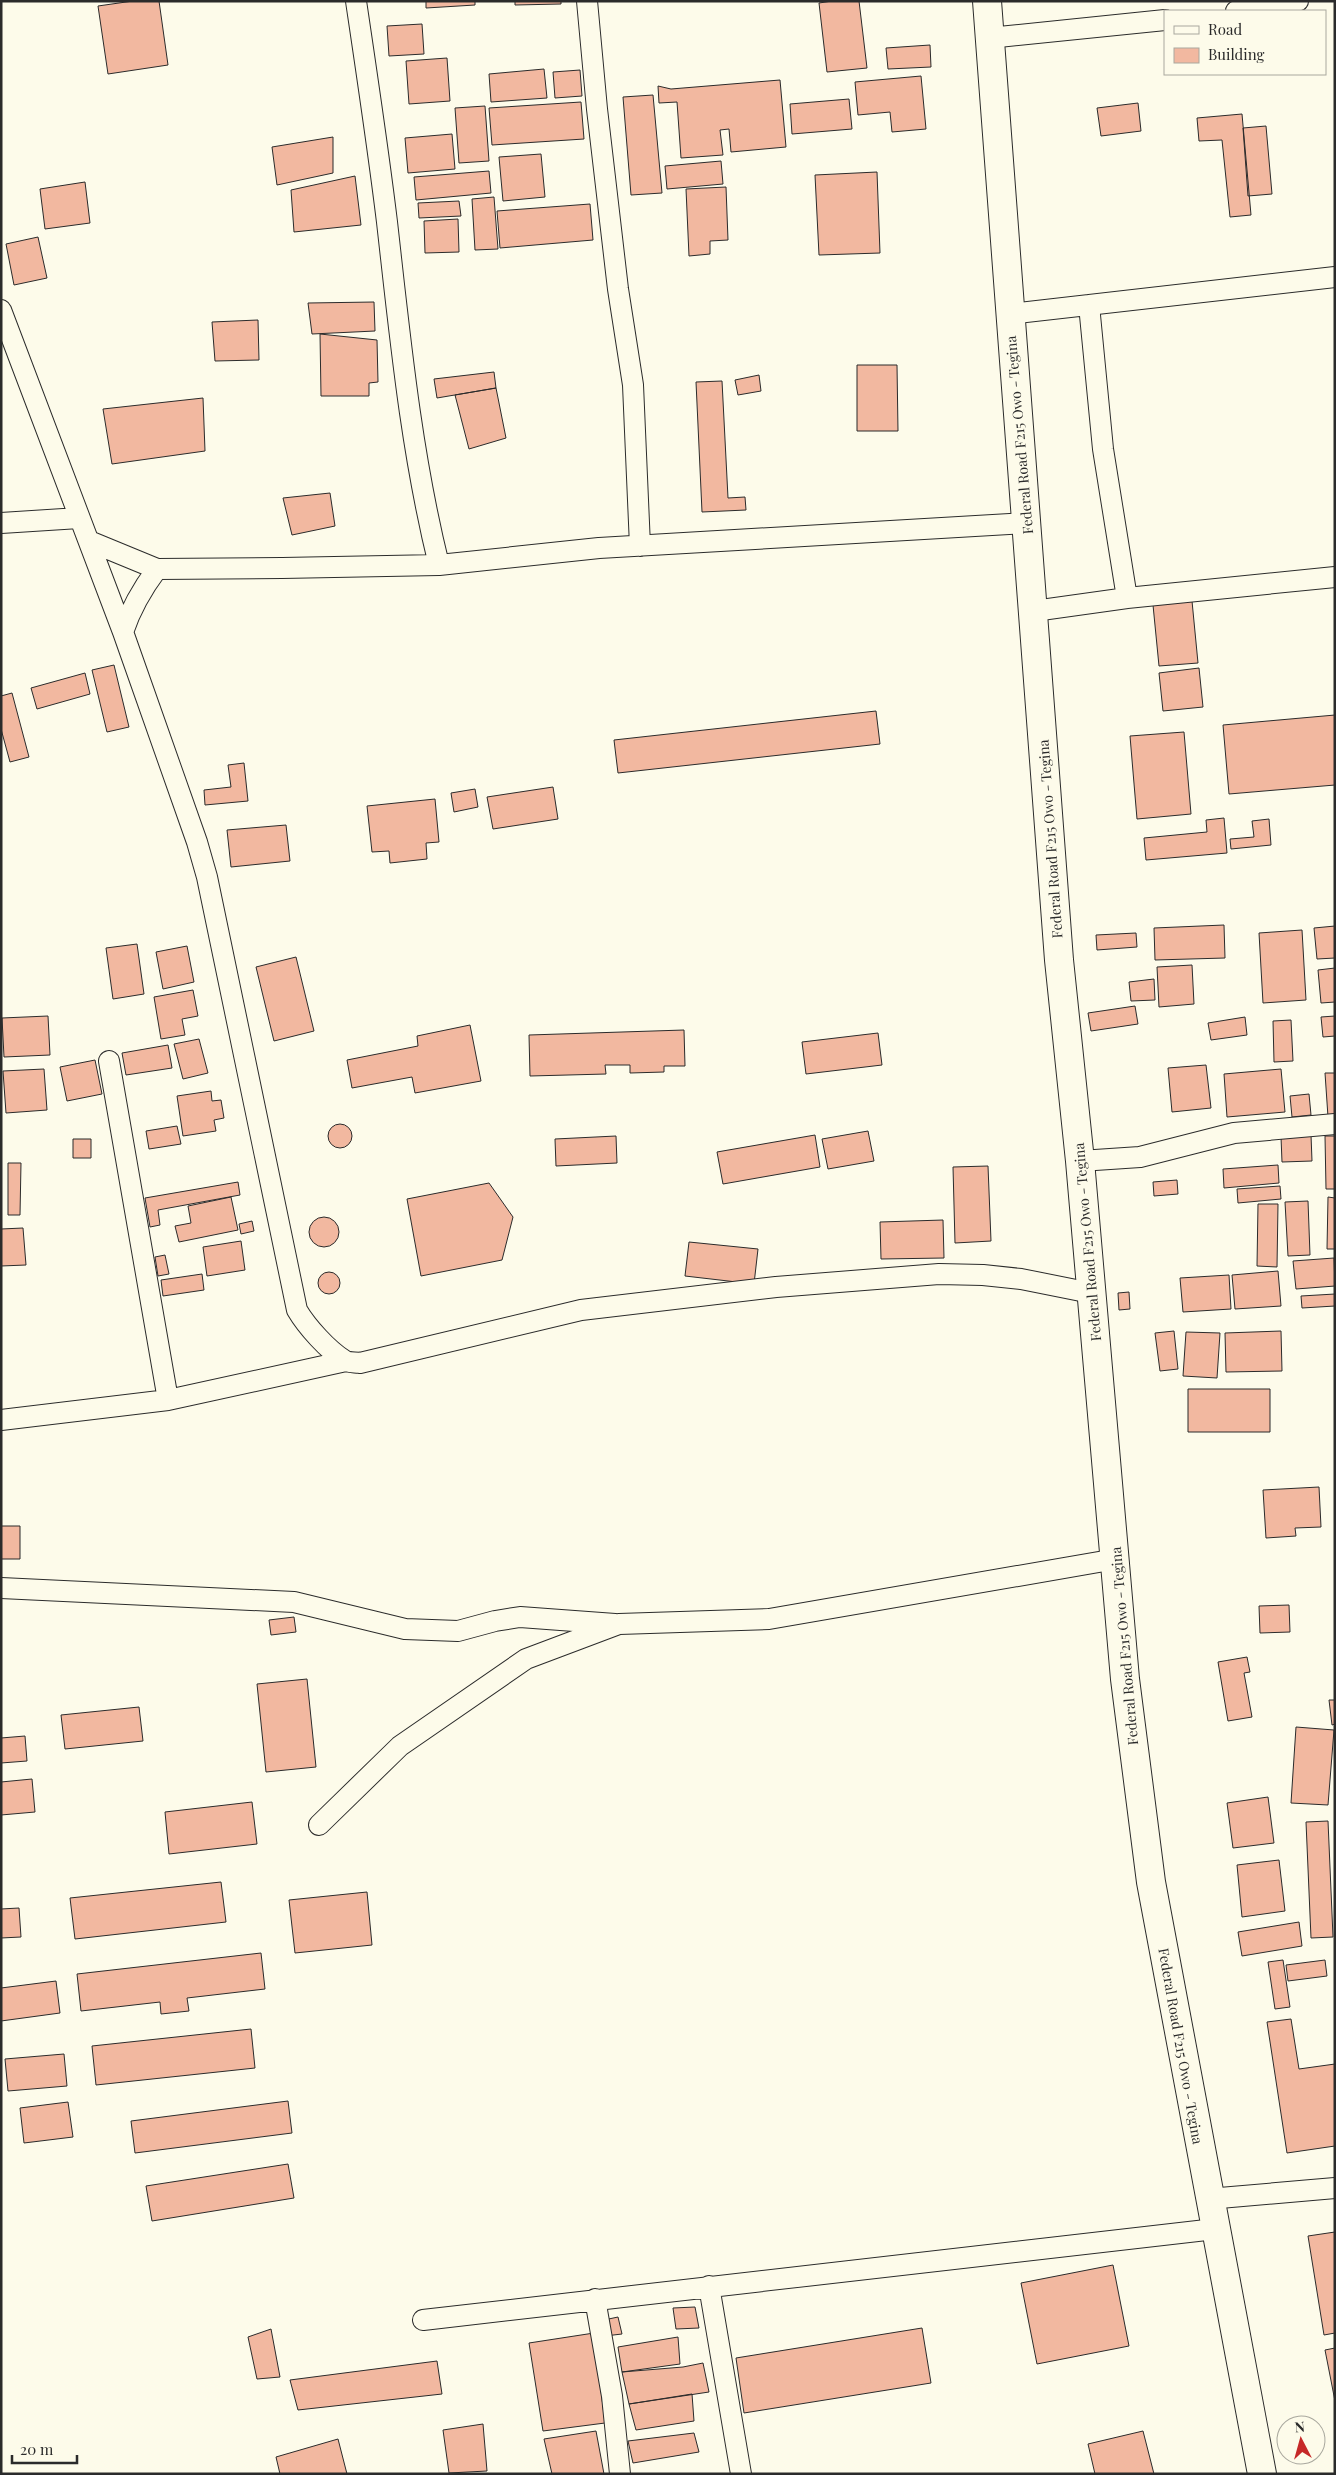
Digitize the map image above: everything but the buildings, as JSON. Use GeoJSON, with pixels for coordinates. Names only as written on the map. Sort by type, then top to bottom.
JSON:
{"type":"FeatureCollection","features":[{"type":"Feature","properties":{"kind":"main road","name":"Federal Road F215 Owo - Tegina"},"geometry":{"type":"LineString","coordinates":[[987,1],[1059,960],[1080,1161],[1125,1679],[1150,1872],[1208,2199],[1262,2474]]}},
{"type":"Feature","properties":{"kind":"street"},"geometry":{"type":"LineString","coordinates":[[356,1],[379,154],[405,381],[427,517],[439,565]]}},
{"type":"Feature","properties":{"kind":"street"},"geometry":{"type":"LineString","coordinates":[[587,1],[597,109],[618,289],[632,377],[640,546]]}},
{"type":"Feature","properties":{"kind":"street"},"geometry":{"type":"LineString","coordinates":[[1242,10],[1298,1]]}},
{"type":"Feature","properties":{"kind":"street"},"geometry":{"type":"LineString","coordinates":[[989,38],[1164,20]]}},
{"type":"Feature","properties":{"kind":"street"},"geometry":{"type":"LineString","coordinates":[[1009,314],[1335,277]]}},
{"type":"Feature","properties":{"kind":"street"},"geometry":{"type":"LineString","coordinates":[[1089,305],[1104,449],[1127,598]]}},
{"type":"Feature","properties":{"kind":"street"},"geometry":{"type":"LineString","coordinates":[[1,310],[78,518],[89,541],[123,632],[207,878],[297,1310],[306,1325],[346,1361]]}},
{"type":"Feature","properties":{"kind":"street"},"geometry":{"type":"LineString","coordinates":[[1,523],[78,518]]}},
{"type":"Feature","properties":{"kind":"street"},"geometry":{"type":"LineString","coordinates":[[89,541],[157,569],[439,565],[640,546],[1027,523]]}},
{"type":"Feature","properties":{"kind":"street"},"geometry":{"type":"LineString","coordinates":[[123,632],[130,612],[142,588],[157,569]]}},
{"type":"Feature","properties":{"kind":"street"},"geometry":{"type":"LineString","coordinates":[[1034,611],[1127,598],[1335,577]]}},
{"type":"Feature","properties":{"kind":"street"},"geometry":{"type":"LineString","coordinates":[[109,1061],[168,1400]]}},
{"type":"Feature","properties":{"kind":"street"},"geometry":{"type":"LineString","coordinates":[[1080,1161],[1140,1157],[1234,1132],[1335,1124]]}},
{"type":"Feature","properties":{"kind":"street"},"geometry":{"type":"LineString","coordinates":[[1,1420],[168,1400],[346,1361],[360,1363],[582,1310],[776,1287],[939,1274],[1021,1278],[1091,1293]]}},
{"type":"Feature","properties":{"kind":"street"},"geometry":{"type":"LineString","coordinates":[[1,1588],[294,1602],[405,1629],[458,1631],[520,1617],[619,1624],[768,1619],[1116,1559]]}},
{"type":"Feature","properties":{"kind":"street"},"geometry":{"type":"LineString","coordinates":[[319,1825],[400,1746],[526,1659],[619,1624]]}},
{"type":"Feature","properties":{"kind":"street"},"geometry":{"type":"LineString","coordinates":[[1208,2199],[1335,2188]]}},
{"type":"Feature","properties":{"kind":"street"},"geometry":{"type":"LineString","coordinates":[[423,2320],[1215,2230]]}},
{"type":"Feature","properties":{"kind":"street"},"geometry":{"type":"LineString","coordinates":[[709,2286],[741,2474]]}},
{"type":"Feature","properties":{"kind":"street"},"geometry":{"type":"LineString","coordinates":[[595,2299],[612,2396],[620,2474]]}}]}
